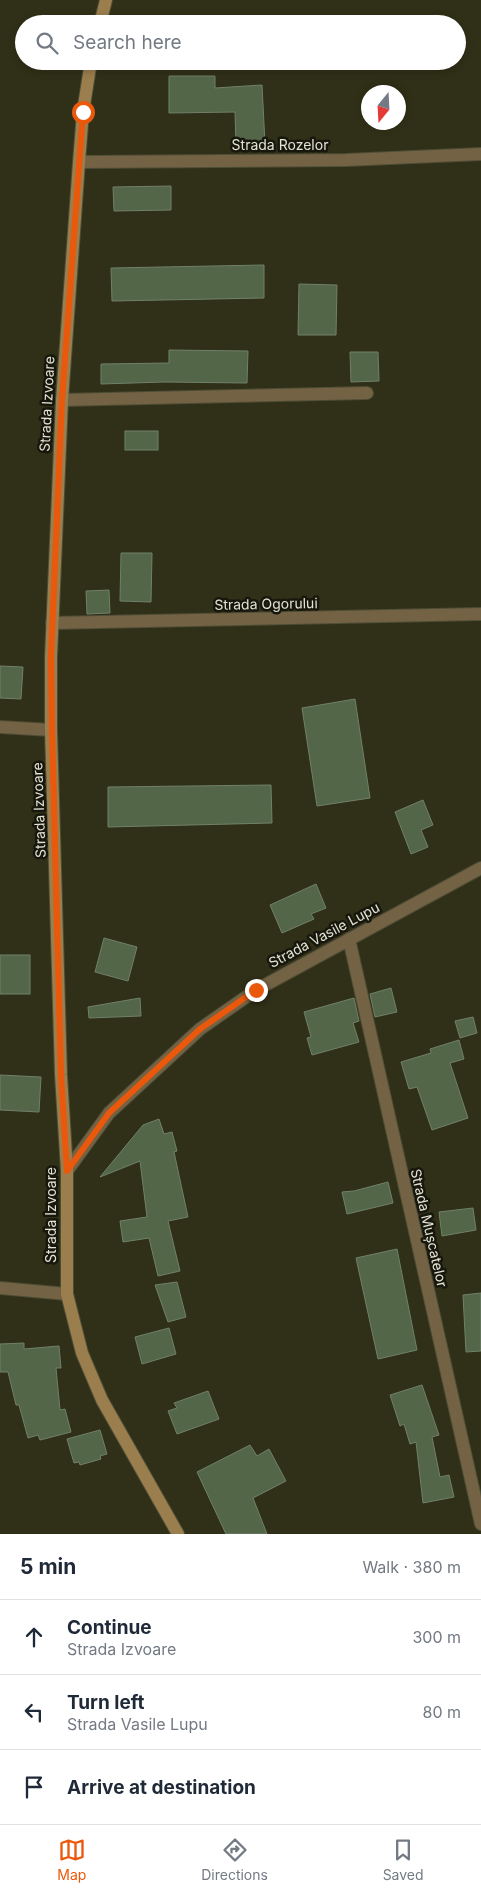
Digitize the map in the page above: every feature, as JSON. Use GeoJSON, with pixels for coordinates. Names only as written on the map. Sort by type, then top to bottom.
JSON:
{"type":"FeatureCollection","features":[{"type":"Feature","properties":{"kind":"main road"},"geometry":{"type":"LineString","coordinates":[[102,15],[106,0]]}},
{"type":"Feature","properties":{"kind":"main road","name":"Strada Izvoare"},"geometry":{"type":"LineString","coordinates":[[90,70],[78,162],[62,400],[52,623],[52,730],[61,1075],[67,1171],[67,1294],[82,1353],[102,1400],[178,1534]]}},
{"type":"Feature","properties":{"kind":"street","name":"Strada Rozelor"},"geometry":{"type":"LineString","coordinates":[[78,162],[346,160],[481,154]]}},
{"type":"Feature","properties":{"kind":"street"},"geometry":{"type":"LineString","coordinates":[[62,400],[367,393]]}},
{"type":"Feature","properties":{"kind":"street","name":"Strada Ogorului"},"geometry":{"type":"LineString","coordinates":[[52,623],[481,614]]}},
{"type":"Feature","properties":{"kind":"street"},"geometry":{"type":"LineString","coordinates":[[0,728],[52,730]]}},
{"type":"Feature","properties":{"kind":"street","name":"Strada Vasile Lupu"},"geometry":{"type":"LineString","coordinates":[[67,1171],[109,1113],[200,1029],[256,990],[481,868]]}},
{"type":"Feature","properties":{"kind":"street","name":"Strada Mușcatelor"},"geometry":{"type":"LineString","coordinates":[[349,939],[481,1524]]}},
{"type":"Feature","properties":{"kind":"street"},"geometry":{"type":"LineString","coordinates":[[0,1288],[67,1294]]}},
{"type":"Feature","properties":{"kind":"building"},"geometry":{"type":"Polygon","coordinates":[[[169,76],[215,76],[215,88],[262,85],[265,144],[236,146],[235,112],[169,113],[169,76]]]}},
{"type":"Feature","properties":{"kind":"building"},"geometry":{"type":"Polygon","coordinates":[[[171,186],[171,210],[114,211],[113,187],[171,186]]]}},
{"type":"Feature","properties":{"kind":"building"},"geometry":{"type":"Polygon","coordinates":[[[264,265],[264,298],[112,301],[111,268],[264,265]]]}},
{"type":"Feature","properties":{"kind":"building"},"geometry":{"type":"Polygon","coordinates":[[[299,284],[337,285],[336,335],[298,335],[299,284]]]}},
{"type":"Feature","properties":{"kind":"building"},"geometry":{"type":"Polygon","coordinates":[[[169,350],[248,351],[247,383],[164,382],[101,384],[101,364],[169,363],[169,350]]]}},
{"type":"Feature","properties":{"kind":"building"},"geometry":{"type":"Polygon","coordinates":[[[350,352],[378,352],[379,381],[351,382],[350,352]]]}},
{"type":"Feature","properties":{"kind":"building"},"geometry":{"type":"Polygon","coordinates":[[[125,431],[158,431],[158,450],[125,450],[125,431]]]}},
{"type":"Feature","properties":{"kind":"building"},"geometry":{"type":"Polygon","coordinates":[[[121,553],[152,553],[151,602],[120,601],[121,553]]]}},
{"type":"Feature","properties":{"kind":"building"},"geometry":{"type":"Polygon","coordinates":[[[109,590],[110,613],[87,614],[86,591],[109,590]]]}},
{"type":"Feature","properties":{"kind":"building"},"geometry":{"type":"Polygon","coordinates":[[[0,666],[23,667],[21,699],[0,698],[0,666]]]}},
{"type":"Feature","properties":{"kind":"building"},"geometry":{"type":"Polygon","coordinates":[[[355,699],[370,798],[317,806],[302,708],[355,699]]]}},
{"type":"Feature","properties":{"kind":"building"},"geometry":{"type":"Polygon","coordinates":[[[271,785],[272,823],[108,827],[108,787],[271,785]]]}},
{"type":"Feature","properties":{"kind":"building"},"geometry":{"type":"Polygon","coordinates":[[[423,800],[433,825],[421,830],[428,847],[411,854],[395,812],[423,800]]]}},
{"type":"Feature","properties":{"kind":"building"},"geometry":{"type":"Polygon","coordinates":[[[316,884],[326,908],[311,914],[314,919],[282,933],[270,905],[316,884]]]}},
{"type":"Feature","properties":{"kind":"building"},"geometry":{"type":"Polygon","coordinates":[[[104,938],[137,947],[128,981],[95,972],[104,938]]]}},
{"type":"Feature","properties":{"kind":"building"},"geometry":{"type":"Polygon","coordinates":[[[0,955],[30,955],[30,994],[0,994],[0,955]]]}},
{"type":"Feature","properties":{"kind":"building"},"geometry":{"type":"Polygon","coordinates":[[[391,988],[397,1012],[375,1017],[370,994],[391,988]]]}},
{"type":"Feature","properties":{"kind":"building"},"geometry":{"type":"Polygon","coordinates":[[[140,998],[141,1016],[89,1018],[88,1007],[140,998]]]}},
{"type":"Feature","properties":{"kind":"building"},"geometry":{"type":"Polygon","coordinates":[[[354,998],[359,1021],[353,1023],[359,1042],[312,1055],[307,1038],[311,1037],[304,1012],[354,998]]]}},
{"type":"Feature","properties":{"kind":"building"},"geometry":{"type":"Polygon","coordinates":[[[473,1017],[477,1033],[460,1038],[455,1021],[473,1017]]]}},
{"type":"Feature","properties":{"kind":"building"},"geometry":{"type":"Polygon","coordinates":[[[459,1040],[464,1059],[450,1063],[468,1118],[432,1130],[417,1087],[409,1089],[401,1062],[431,1053],[430,1049],[459,1040]]]}},
{"type":"Feature","properties":{"kind":"building"},"geometry":{"type":"Polygon","coordinates":[[[0,1075],[41,1077],[39,1112],[0,1110],[0,1075]]]}},
{"type":"Feature","properties":{"kind":"building"},"geometry":{"type":"Polygon","coordinates":[[[159,1119],[164,1134],[172,1132],[177,1151],[174,1152],[188,1217],[168,1221],[180,1271],[158,1276],[149,1238],[123,1242],[120,1221],[147,1217],[140,1161],[100,1177],[143,1125],[159,1119]]]}},
{"type":"Feature","properties":{"kind":"building"},"geometry":{"type":"Polygon","coordinates":[[[388,1182],[393,1203],[347,1214],[342,1192],[354,1191],[388,1182]]]}},
{"type":"Feature","properties":{"kind":"building"},"geometry":{"type":"Polygon","coordinates":[[[473,1208],[476,1230],[442,1236],[439,1212],[473,1208]]]}},
{"type":"Feature","properties":{"kind":"building"},"geometry":{"type":"Polygon","coordinates":[[[397,1249],[417,1350],[378,1359],[356,1258],[397,1249]]]}},
{"type":"Feature","properties":{"kind":"building"},"geometry":{"type":"Polygon","coordinates":[[[177,1282],[186,1317],[168,1322],[155,1285],[177,1282]]]}},
{"type":"Feature","properties":{"kind":"building"},"geometry":{"type":"Polygon","coordinates":[[[481,1293],[481,1351],[466,1352],[463,1295],[481,1293]]]}},
{"type":"Feature","properties":{"kind":"building"},"geometry":{"type":"Polygon","coordinates":[[[169,1328],[176,1354],[142,1364],[135,1337],[169,1328]]]}},
{"type":"Feature","properties":{"kind":"building"},"geometry":{"type":"Polygon","coordinates":[[[24,1343],[24,1349],[59,1346],[61,1368],[56,1368],[60,1410],[65,1409],[71,1432],[40,1440],[38,1435],[28,1438],[19,1405],[16,1405],[8,1372],[0,1372],[0,1344],[24,1343]]]}},
{"type":"Feature","properties":{"kind":"building"},"geometry":{"type":"Polygon","coordinates":[[[422,1385],[439,1435],[432,1437],[440,1477],[449,1475],[454,1497],[423,1503],[416,1442],[410,1444],[404,1424],[400,1426],[390,1395],[422,1385]]]}},
{"type":"Feature","properties":{"kind":"building"},"geometry":{"type":"Polygon","coordinates":[[[208,1391],[219,1419],[177,1434],[168,1411],[177,1408],[174,1403],[208,1391]]]}},
{"type":"Feature","properties":{"kind":"building"},"geometry":{"type":"Polygon","coordinates":[[[100,1430],[107,1454],[100,1456],[101,1459],[80,1465],[79,1462],[74,1463],[67,1439],[100,1430]]]}},
{"type":"Feature","properties":{"kind":"building"},"geometry":{"type":"Polygon","coordinates":[[[250,1445],[257,1456],[269,1449],[286,1481],[253,1498],[267,1534],[226,1534],[197,1472],[250,1445]]]}},
{"type":"Feature","properties":{"kind":"route"},"geometry":{"type":"LineString","coordinates":[[83,112],[62,400],[51,656],[61,1075],[67,1171],[109,1113],[200,1029],[256,990]]}}]}
